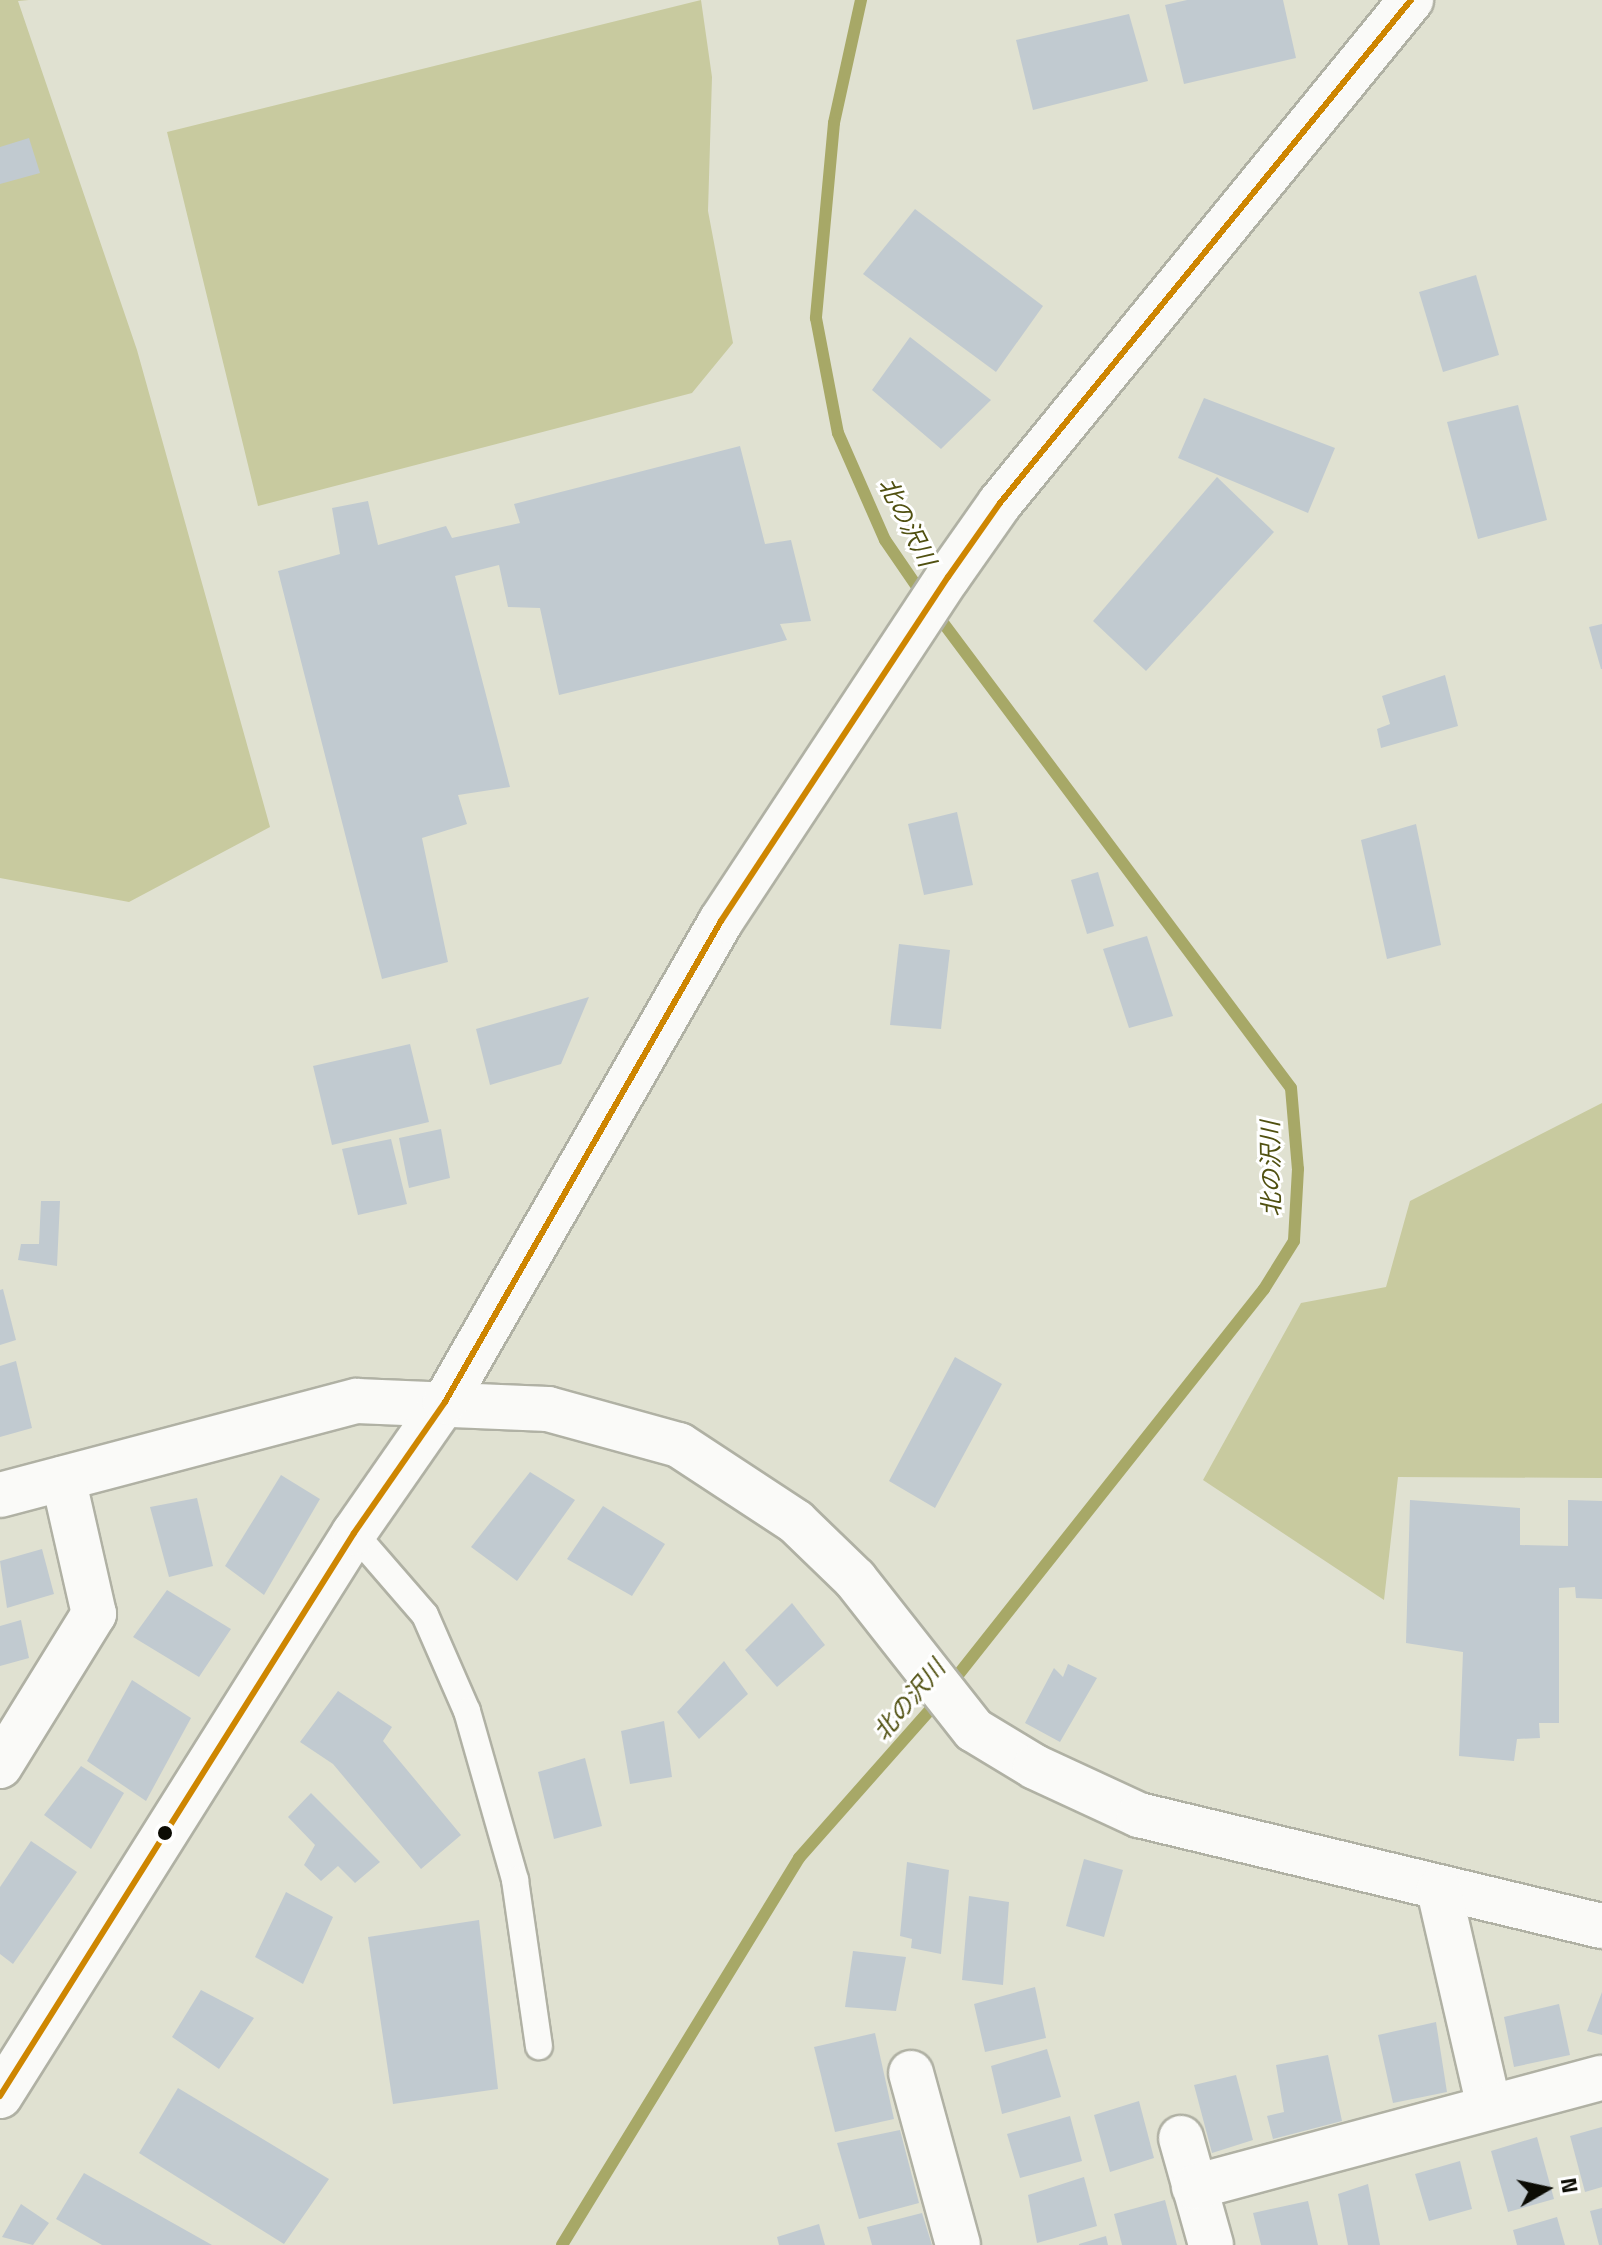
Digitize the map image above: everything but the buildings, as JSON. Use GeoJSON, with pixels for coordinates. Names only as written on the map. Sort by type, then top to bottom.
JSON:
{"type":"FeatureCollection","features":[{"type":"Feature","properties":{"kind":"street"},"geometry":{"type":"LineString","coordinates":[[0,2096],[354,1533],[445,1402],[485,1327],[721,921],[890,663],[1000,503],[1411,0]]}},
{"type":"Feature","properties":{"kind":"street"},"geometry":{"type":"LineString","coordinates":[[0,1495],[357,1401],[445,1402],[548,1409],[679,1445],[796,1522],[855,1579],[892,1633],[974,1730],[1139,1815],[1439,1890],[1602,1926]]}},
{"type":"Feature","properties":{"kind":"street"},"geometry":{"type":"LineString","coordinates":[[0,1766],[94,1614],[63,1478]]}},
{"type":"Feature","properties":{"kind":"street"},"geometry":{"type":"LineString","coordinates":[[1439,1890],[1489,2106]]}},
{"type":"Feature","properties":{"kind":"street"},"geometry":{"type":"LineString","coordinates":[[911,2073],[958,2245]]}},
{"type":"Feature","properties":{"kind":"street"},"geometry":{"type":"LineString","coordinates":[[1194,2187],[1602,2078]]}},
{"type":"Feature","properties":{"kind":"street"},"geometry":{"type":"LineString","coordinates":[[1181,2138],[1211,2245]]}},
{"type":"Feature","properties":{"kind":"lane"},"geometry":{"type":"LineString","coordinates":[[354,1533],[425,1615],[467,1711],[515,1880],[539,2046]]}},
{"type":"Feature","properties":{"kind":"green space"},"geometry":{"type":"Polygon","coordinates":[[[0,0],[29,0],[18,1],[137,350],[270,827],[129,902],[0,878],[0,0]]]}},
{"type":"Feature","properties":{"kind":"green space"},"geometry":{"type":"Polygon","coordinates":[[[701,0],[712,77],[708,211],[733,343],[692,393],[258,506],[167,132],[701,0]]]}},
{"type":"Feature","properties":{"kind":"green space"},"geometry":{"type":"Polygon","coordinates":[[[1602,1103],[1602,1478],[1398,1477],[1384,1600],[1203,1480],[1301,1303],[1386,1287],[1410,1201],[1602,1103]]]}},
{"type":"Feature","properties":{"kind":"waterway","name":"北の沢川"},"geometry":{"type":"LineString","coordinates":[[861,0],[834,123],[816,318],[838,433],[885,540],[924,597]]}},
{"type":"Feature","properties":{"kind":"waterway"},"geometry":{"type":"LineString","coordinates":[[935,612],[1291,1088],[1298,1169],[1294,1241],[1264,1289],[950,1685]]}},
{"type":"Feature","properties":{"kind":"waterway","name":"北の沢川"},"geometry":{"type":"LineString","coordinates":[[562,2245],[799,1858],[939,1700]]}},
{"type":"Feature","properties":{"kind":"transit line"},"geometry":{"type":"LineString","coordinates":[[0,2096],[354,1533],[445,1402],[721,921],[948,577],[1000,503],[1411,0]]}}]}
